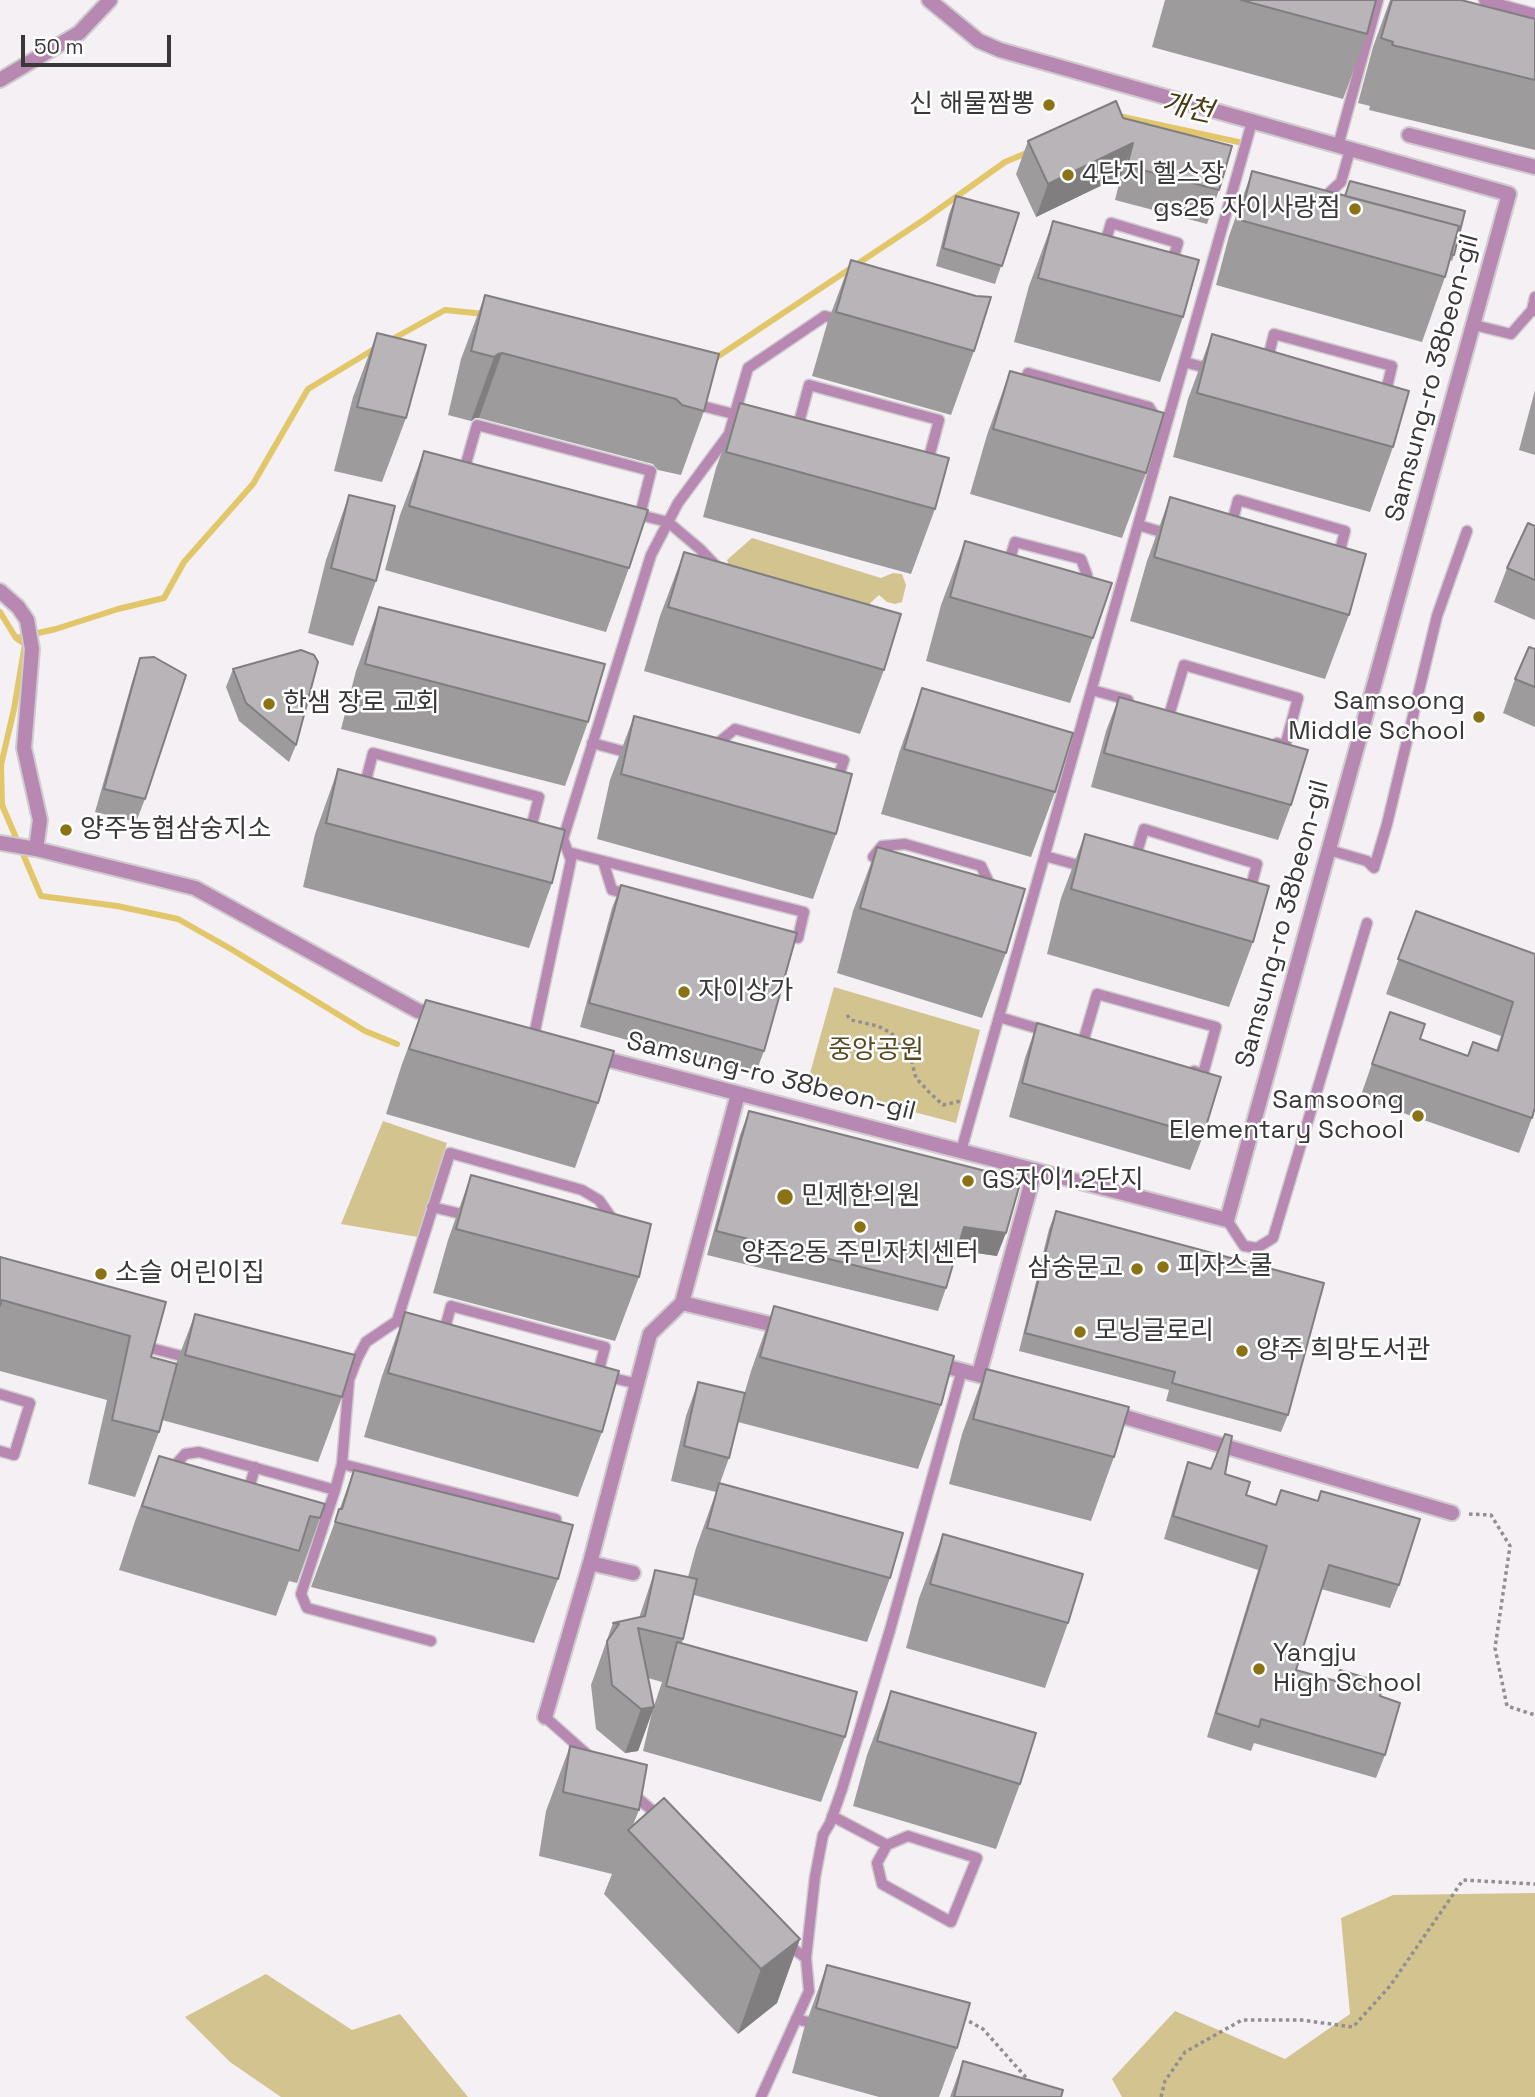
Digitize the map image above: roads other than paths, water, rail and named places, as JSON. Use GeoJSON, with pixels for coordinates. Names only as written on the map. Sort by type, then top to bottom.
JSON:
{"type":"FeatureCollection","features":[{"type":"Feature","properties":{"kind":"street"},"geometry":{"type":"LineString","coordinates":[[0,80],[79,33],[110,0]]}},
{"type":"Feature","properties":{"kind":"street","name":"Samsung-ro 38beon-gil"},"geometry":{"type":"LineString","coordinates":[[585,1054],[1227,1220],[1508,194],[1000,50],[979,41],[929,0]]}},
{"type":"Feature","properties":{"kind":"street"},"geometry":{"type":"LineString","coordinates":[[1409,135],[1535,167]]}},
{"type":"Feature","properties":{"kind":"street"},"geometry":{"type":"LineString","coordinates":[[0,591],[18,607],[27,620],[32,644],[24,748],[40,820],[33,849]]}},
{"type":"Feature","properties":{"kind":"street"},"geometry":{"type":"LineString","coordinates":[[5,844],[195,888],[418,1011],[456,1021]]}},
{"type":"Feature","properties":{"kind":"street"},"geometry":{"type":"LineString","coordinates":[[545,1717],[590,1563],[650,1335],[682,1303],[738,1094]]}},
{"type":"Feature","properties":{"kind":"street"},"geometry":{"type":"LineString","coordinates":[[979,1374],[1035,1170]]}},
{"type":"Feature","properties":{"kind":"street"},"geometry":{"type":"LineString","coordinates":[[682,1303],[802,1332]]}},
{"type":"Feature","properties":{"kind":"street"},"geometry":{"type":"LineString","coordinates":[[922,1361],[1018,1386]]}},
{"type":"Feature","properties":{"kind":"street"},"geometry":{"type":"LineString","coordinates":[[1097,1409],[1452,1513]]}},
{"type":"Feature","properties":{"kind":"street"},"geometry":{"type":"LineString","coordinates":[[590,1563],[633,1573]]}},
{"type":"Feature","properties":{"kind":"lane"},"geometry":{"type":"LineString","coordinates":[[1325,212],[1330,192],[1341,182],[1344,148],[1378,0]]}},
{"type":"Feature","properties":{"kind":"lane"},"geometry":{"type":"LineString","coordinates":[[1484,0],[1535,14]]}},
{"type":"Feature","properties":{"kind":"lane"},"geometry":{"type":"LineString","coordinates":[[961,1151],[1252,122]]}},
{"type":"Feature","properties":{"kind":"lane"},"geometry":{"type":"LineString","coordinates":[[1229,201],[1237,218]]}},
{"type":"Feature","properties":{"kind":"lane"},"geometry":{"type":"LineString","coordinates":[[1101,256],[1111,223],[1178,243],[1167,276]]}},
{"type":"Feature","properties":{"kind":"lane"},"geometry":{"type":"LineString","coordinates":[[1189,294],[1202,298]]}},
{"type":"Feature","properties":{"kind":"lane"},"geometry":{"type":"LineString","coordinates":[[1474,325],[1511,334],[1533,310],[1535,297]]}},
{"type":"Feature","properties":{"kind":"lane"},"geometry":{"type":"LineString","coordinates":[[844,321],[853,314]]}},
{"type":"Feature","properties":{"kind":"lane"},"geometry":{"type":"LineString","coordinates":[[533,1041],[566,856],[563,839],[651,555],[678,503],[729,434],[748,368],[825,316],[856,325]]}},
{"type":"Feature","properties":{"kind":"lane"},"geometry":{"type":"LineString","coordinates":[[1265,371],[1274,334],[1392,366],[1382,404]]}},
{"type":"Feature","properties":{"kind":"lane"},"geometry":{"type":"LineString","coordinates":[[1184,362],[1217,371]]}},
{"type":"Feature","properties":{"kind":"lane"},"geometry":{"type":"LineString","coordinates":[[1022,396],[1028,373],[1149,407],[1164,432]]}},
{"type":"Feature","properties":{"kind":"lane"},"geometry":{"type":"LineString","coordinates":[[794,438],[809,386],[939,421],[925,472]]}},
{"type":"Feature","properties":{"kind":"lane"},"geometry":{"type":"LineString","coordinates":[[682,401],[734,414]]}},
{"type":"Feature","properties":{"kind":"lane"},"geometry":{"type":"LineString","coordinates":[[458,488],[477,425],[651,471],[639,519],[668,522],[701,549],[717,566],[722,576]]}},
{"type":"Feature","properties":{"kind":"lane"},"geometry":{"type":"LineString","coordinates":[[729,434],[741,437]]}},
{"type":"Feature","properties":{"kind":"lane"},"geometry":{"type":"LineString","coordinates":[[1146,454],[1160,447]]}},
{"type":"Feature","properties":{"kind":"lane"},"geometry":{"type":"LineString","coordinates":[[1228,537],[1238,500],[1345,531],[1335,568]]}},
{"type":"Feature","properties":{"kind":"lane"},"geometry":{"type":"LineString","coordinates":[[1138,525],[1185,538]]}},
{"type":"Feature","properties":{"kind":"lane"},"geometry":{"type":"LineString","coordinates":[[1329,850],[1367,861],[1374,868],[1437,616],[1467,531]]}},
{"type":"Feature","properties":{"kind":"lane"},"geometry":{"type":"LineString","coordinates":[[1004,580],[1015,542],[1081,559],[1087,575],[1082,594]]}},
{"type":"Feature","properties":{"kind":"lane"},"geometry":{"type":"LineString","coordinates":[[1102,610],[1114,613]]}},
{"type":"Feature","properties":{"kind":"lane"},"geometry":{"type":"LineString","coordinates":[[1170,712],[1184,665],[1298,698],[1285,746],[1272,742]]}},
{"type":"Feature","properties":{"kind":"lane"},"geometry":{"type":"LineString","coordinates":[[601,687],[611,682]]}},
{"type":"Feature","properties":{"kind":"lane"},"geometry":{"type":"LineString","coordinates":[[1092,690],[1135,702]]}},
{"type":"Feature","properties":{"kind":"lane"},"geometry":{"type":"LineString","coordinates":[[1158,709],[1183,716]]}},
{"type":"Feature","properties":{"kind":"lane"},"geometry":{"type":"LineString","coordinates":[[706,752],[735,729],[844,760],[832,796]]}},
{"type":"Feature","properties":{"kind":"lane"},"geometry":{"type":"LineString","coordinates":[[1065,736],[1077,740]]}},
{"type":"Feature","properties":{"kind":"lane"},"geometry":{"type":"LineString","coordinates":[[1062,756],[1077,740]]}},
{"type":"Feature","properties":{"kind":"lane"},"geometry":{"type":"LineString","coordinates":[[592,743],[646,757]]}},
{"type":"Feature","properties":{"kind":"lane"},"geometry":{"type":"LineString","coordinates":[[361,801],[373,753],[539,797],[526,848]]}},
{"type":"Feature","properties":{"kind":"lane"},"geometry":{"type":"LineString","coordinates":[[1133,867],[1144,829],[1157,832],[1257,864],[1247,902]]}},
{"type":"Feature","properties":{"kind":"lane"},"geometry":{"type":"LineString","coordinates":[[871,866],[873,857],[882,846],[905,844],[981,866],[998,902]]}},
{"type":"Feature","properties":{"kind":"lane"},"geometry":{"type":"LineString","coordinates":[[566,856],[603,861],[804,912],[798,938],[771,931]]}},
{"type":"Feature","properties":{"kind":"lane"},"geometry":{"type":"LineString","coordinates":[[1045,856],[1091,869]]}},
{"type":"Feature","properties":{"kind":"lane"},"geometry":{"type":"LineString","coordinates":[[603,861],[612,890],[638,897]]}},
{"type":"Feature","properties":{"kind":"lane"},"geometry":{"type":"LineString","coordinates":[[1227,1220],[1244,1245],[1256,1248],[1273,1238],[1367,923]]}},
{"type":"Feature","properties":{"kind":"lane"},"geometry":{"type":"LineString","coordinates":[[1010,927],[1024,931]]}},
{"type":"Feature","properties":{"kind":"lane"},"geometry":{"type":"LineString","coordinates":[[1083,1042],[1097,994],[1216,1027],[1203,1074],[1189,1070]]}},
{"type":"Feature","properties":{"kind":"lane"},"geometry":{"type":"LineString","coordinates":[[999,1017],[1059,1034]]}},
{"type":"Feature","properties":{"kind":"lane"},"geometry":{"type":"LineString","coordinates":[[1071,1038],[1097,1045]]}},
{"type":"Feature","properties":{"kind":"lane"},"geometry":{"type":"LineString","coordinates":[[333,1389],[344,1381],[366,1342],[397,1321],[450,1153],[582,1190],[599,1200],[611,1217],[609,1227],[603,1233]]}},
{"type":"Feature","properties":{"kind":"lane"},"geometry":{"type":"LineString","coordinates":[[432,1206],[483,1220]]}},
{"type":"Feature","properties":{"kind":"lane"},"geometry":{"type":"LineString","coordinates":[[451,1306],[605,1348],[590,1403],[436,1362],[443,1334],[451,1306]]}},
{"type":"Feature","properties":{"kind":"lane"},"geometry":{"type":"LineString","coordinates":[[397,1321],[420,1328]]}},
{"type":"Feature","properties":{"kind":"lane"},"geometry":{"type":"LineString","coordinates":[[432,1331],[456,1337]]}},
{"type":"Feature","properties":{"kind":"lane"},"geometry":{"type":"LineString","coordinates":[[133,1343],[199,1360]]}},
{"type":"Feature","properties":{"kind":"lane"},"geometry":{"type":"LineString","coordinates":[[357,1359],[349,1380],[342,1464],[302,1594],[307,1608],[431,1641]]}},
{"type":"Feature","properties":{"kind":"lane"},"geometry":{"type":"LineString","coordinates":[[761,2097],[809,1991],[806,1958],[815,1877],[823,1835],[842,1789],[886,1642],[962,1370]]}},
{"type":"Feature","properties":{"kind":"lane"},"geometry":{"type":"LineString","coordinates":[[585,1371],[638,1384]]}},
{"type":"Feature","properties":{"kind":"lane"},"geometry":{"type":"LineString","coordinates":[[0,1394],[30,1404],[14,1455],[0,1451]]}},
{"type":"Feature","properties":{"kind":"lane"},"geometry":{"type":"LineString","coordinates":[[168,1478],[178,1460],[185,1454],[199,1452],[335,1490]]}},
{"type":"Feature","properties":{"kind":"lane"},"geometry":{"type":"LineString","coordinates":[[342,1464],[556,1519],[550,1542]]}},
{"type":"Feature","properties":{"kind":"lane"},"geometry":{"type":"LineString","coordinates":[[245,1502],[256,1467]]}},
{"type":"Feature","properties":{"kind":"lane"},"geometry":{"type":"LineString","coordinates":[[438,1501],[441,1489]]}},
{"type":"Feature","properties":{"kind":"lane"},"geometry":{"type":"LineString","coordinates":[[545,1717],[593,1760]]}},
{"type":"Feature","properties":{"kind":"lane"},"geometry":{"type":"LineString","coordinates":[[622,1785],[670,1827]]}},
{"type":"Feature","properties":{"kind":"lane"},"geometry":{"type":"LineString","coordinates":[[832,1816],[887,1845]]}},
{"type":"Feature","properties":{"kind":"lane"},"geometry":{"type":"LineString","coordinates":[[908,1836],[976,1858],[951,1922],[882,1884],[877,1863],[887,1845],[908,1836]]}},
{"type":"Feature","properties":{"kind":"lane"},"geometry":{"type":"LineString","coordinates":[[774,1935],[806,1958]]}},
{"type":"Feature","properties":{"kind":"lane"},"geometry":{"type":"LineString","coordinates":[[796,2019],[823,2026]]}},
{"type":"Feature","properties":{"kind":"waterway","name":"개천"},"geometry":{"type":"LineString","coordinates":[[1115,120],[1123,117],[1243,143]]}},
{"type":"Feature","properties":{"kind":"waterway"},"geometry":{"type":"LineString","coordinates":[[711,361],[925,219],[1005,162],[1029,152]]}},
{"type":"Feature","properties":{"kind":"waterway"},"geometry":{"type":"LineString","coordinates":[[389,341],[445,310],[485,314]]}},
{"type":"Feature","properties":{"kind":"waterway"},"geometry":{"type":"LineString","coordinates":[[0,612],[16,638],[164,598],[184,562],[253,484],[308,389],[376,348]]}},
{"type":"Feature","properties":{"kind":"waterway"},"geometry":{"type":"LineString","coordinates":[[16,638],[25,644],[1,765],[2,805],[41,896],[117,906],[178,919],[365,1031],[397,1044]]}},
{"type":"Feature","properties":{"kind":"place","name":"신 해물짬뽕"},"geometry":{"type":"Point","coordinates":[1049,105]}},
{"type":"Feature","properties":{"kind":"place","name":"4단지 헬스장"},"geometry":{"type":"Point","coordinates":[1068,175]}},
{"type":"Feature","properties":{"kind":"place","name":"gs25 자이사랑점"},"geometry":{"type":"Point","coordinates":[1355,209]}},
{"type":"Feature","properties":{"kind":"place","name":"한샘 장로 교회"},"geometry":{"type":"Point","coordinates":[269,704]}},
{"type":"Feature","properties":{"kind":"place","name":"Samsoong Middle School"},"geometry":{"type":"Point","coordinates":[1479,717]}},
{"type":"Feature","properties":{"kind":"place","name":"양주농협삼숭지소"},"geometry":{"type":"Point","coordinates":[66,830]}},
{"type":"Feature","properties":{"kind":"place","name":"자이상가"},"geometry":{"type":"Point","coordinates":[684,992]}},
{"type":"Feature","properties":{"kind":"place","name":"Samsoong Elementary School"},"geometry":{"type":"Point","coordinates":[1418,1116]}},
{"type":"Feature","properties":{"kind":"place","name":"GS자이1.2단지"},"geometry":{"type":"Point","coordinates":[968,1181]}},
{"type":"Feature","properties":{"kind":"place","name":"민제한의원"},"geometry":{"type":"Point","coordinates":[785,1197]}},
{"type":"Feature","properties":{"kind":"place","name":"양주2동 주민자치센터"},"geometry":{"type":"Point","coordinates":[860,1227]}},
{"type":"Feature","properties":{"kind":"place","name":"피자스쿨"},"geometry":{"type":"Point","coordinates":[1163,1267]}},
{"type":"Feature","properties":{"kind":"place","name":"삼숭문고"},"geometry":{"type":"Point","coordinates":[1137,1269]}},
{"type":"Feature","properties":{"kind":"place","name":"소슬 어린이집"},"geometry":{"type":"Point","coordinates":[101,1274]}},
{"type":"Feature","properties":{"kind":"place","name":"모닝글로리"},"geometry":{"type":"Point","coordinates":[1080,1332]}},
{"type":"Feature","properties":{"kind":"place","name":"양주 희망도서관"},"geometry":{"type":"Point","coordinates":[1242,1351]}},
{"type":"Feature","properties":{"kind":"place","name":"Yangju High School"},"geometry":{"type":"Point","coordinates":[1259,1669]}},
{"type":"Feature","properties":{"kind":"park label","name":"중앙공원"},"geometry":{"type":"Point","coordinates":[876,1051]}}]}
